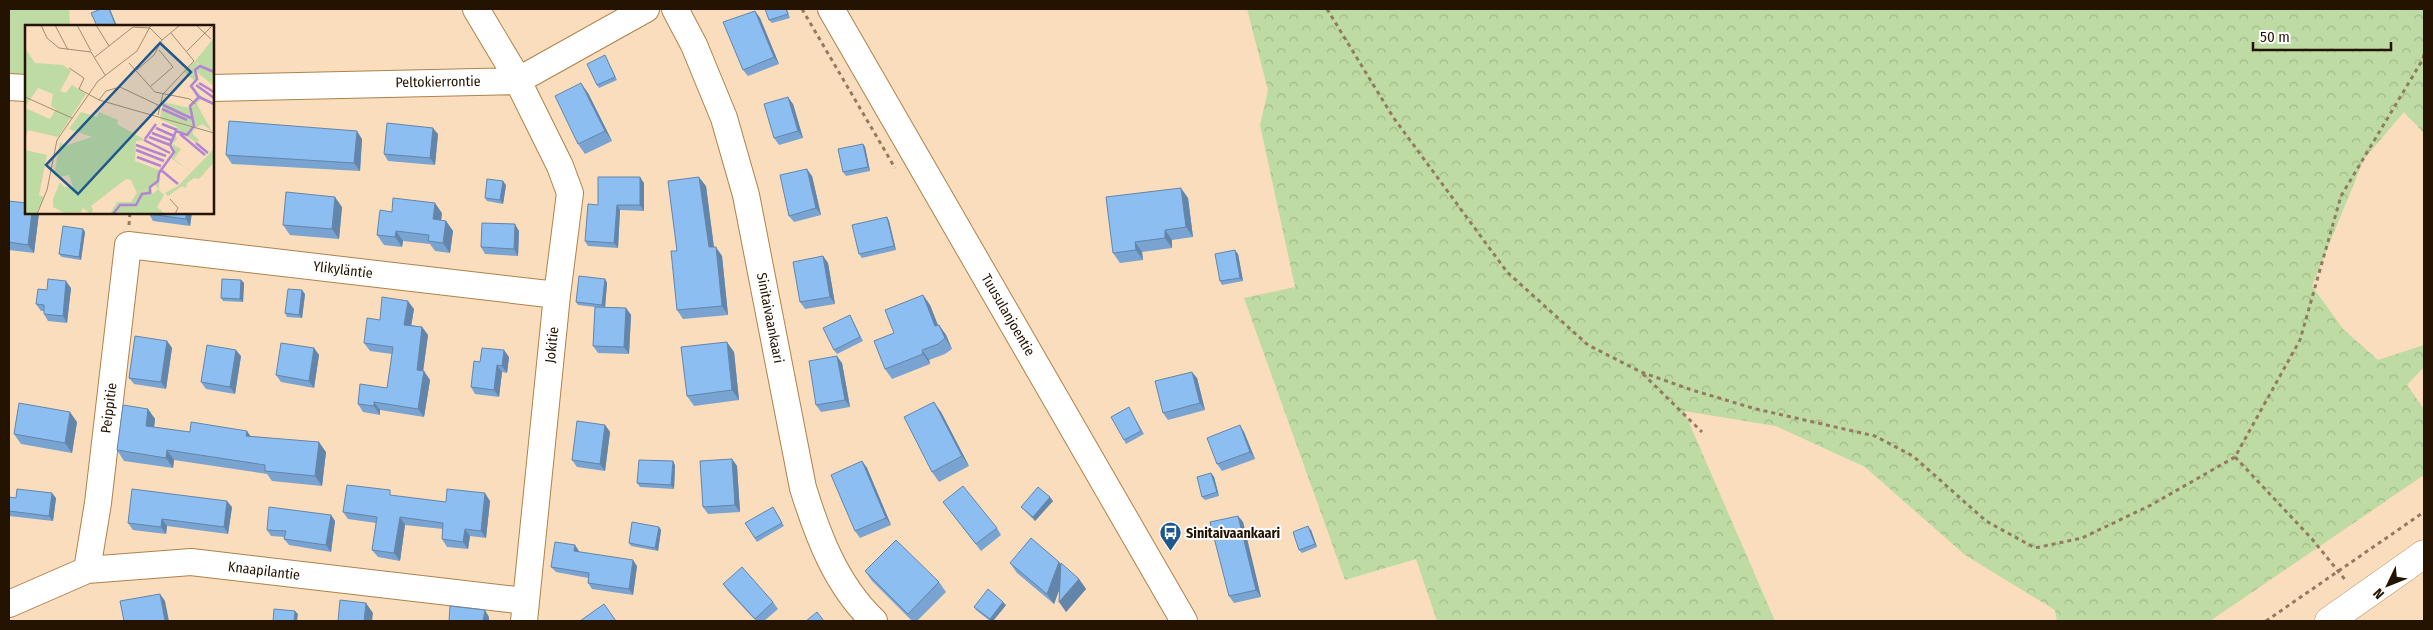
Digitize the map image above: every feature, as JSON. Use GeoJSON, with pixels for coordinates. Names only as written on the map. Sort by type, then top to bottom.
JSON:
{"type":"FeatureCollection","features":[{"type":"Feature","properties":{"kind":"main road"},"geometry":{"type":"LineString","coordinates":[[2329,621],[2424,554]]}},
{"type":"Feature","properties":{"kind":"street","name":"Jokitie"},"geometry":{"type":"LineString","coordinates":[[476,9],[517,81],[560,166],[570,193],[557,295],[525,611]]}},
{"type":"Feature","properties":{"kind":"street","name":"Peltokierrontie"},"geometry":{"type":"LineString","coordinates":[[214,88],[517,81],[646,9]]}},
{"type":"Feature","properties":{"kind":"street","name":"Sinitaivaankaari"},"geometry":{"type":"LineString","coordinates":[[674,9],[694,45],[724,118],[746,195],[803,488],[816,530],[837,575],[874,621]]}},
{"type":"Feature","properties":{"kind":"street","name":"Tuusulanjoentie"},"geometry":{"type":"LineString","coordinates":[[831,9],[1184,621]]}},
{"type":"Feature","properties":{"kind":"street"},"geometry":{"type":"LineString","coordinates":[[9,87],[25,88]]}},
{"type":"Feature","properties":{"kind":"street","name":"Ylikyläntie"},"geometry":{"type":"LineString","coordinates":[[128,245],[557,295]]}},
{"type":"Feature","properties":{"kind":"street","name":"Peippitie"},"geometry":{"type":"LineString","coordinates":[[87,570],[98,503],[128,245]]}},
{"type":"Feature","properties":{"kind":"street","name":"Knaapilantie"},"geometry":{"type":"LineString","coordinates":[[9,604],[87,570],[191,562],[525,611]]}},
{"type":"Feature","properties":{"kind":"path"},"geometry":{"type":"LineString","coordinates":[[1327,9],[1393,117],[1507,272],[1588,345],[1641,372],[1756,409],[1876,436],[1913,456],[1986,521],[2036,548],[2082,538],[2150,505],[2235,457],[2300,340],[2341,196],[2423,59],[2424,54]]}},
{"type":"Feature","properties":{"kind":"path"},"geometry":{"type":"LineString","coordinates":[[1641,372],[1702,432]]}},
{"type":"Feature","properties":{"kind":"path"},"geometry":{"type":"LineString","coordinates":[[2235,457],[2340,572]]}},
{"type":"Feature","properties":{"kind":"path"},"geometry":{"type":"LineString","coordinates":[[2266,621],[2340,572],[2424,512]]}},
{"type":"Feature","properties":{"kind":"green space"},"geometry":{"type":"Polygon","coordinates":[[[9,9],[69,9],[70,25],[25,25],[25,82],[9,82],[9,9]]]}},
{"type":"Feature","properties":{"kind":"green space"},"geometry":{"type":"Polygon","coordinates":[[[1247,9],[2424,9],[2424,133],[2404,112],[2364,159],[2312,286],[2344,330],[2378,360],[2424,345],[2424,367],[2407,385],[2424,409],[2424,475],[2210,621],[2057,621],[2055,610],[1965,555],[1865,467],[1776,426],[1684,411],[1775,621],[1437,621],[1416,559],[1345,580],[1244,298],[1295,287],[1260,125],[1268,90],[1247,9]]]}},
{"type":"Feature","properties":{"kind":"building"},"geometry":{"type":"Polygon","coordinates":[[[101,9],[109,9],[116,25],[97,25],[91,13],[101,9]]]}},
{"type":"Feature","properties":{"kind":"building"},"geometry":{"type":"Polygon","coordinates":[[[765,9],[786,9],[788,14],[769,20],[765,9]]]}},
{"type":"Feature","properties":{"kind":"building"},"geometry":{"type":"Polygon","coordinates":[[[755,11],[774,57],[743,70],[723,22],[755,11]]]}},
{"type":"Feature","properties":{"kind":"building"},"geometry":{"type":"Polygon","coordinates":[[[605,55],[615,77],[597,85],[587,64],[605,55]]]}},
{"type":"Feature","properties":{"kind":"building"},"geometry":{"type":"Polygon","coordinates":[[[581,83],[605,131],[578,144],[555,96],[581,83]]]}},
{"type":"Feature","properties":{"kind":"building"},"geometry":{"type":"Polygon","coordinates":[[[788,97],[798,131],[774,138],[764,104],[788,97]]]}},
{"type":"Feature","properties":{"kind":"building"},"geometry":{"type":"Polygon","coordinates":[[[229,121],[357,131],[354,163],[226,155],[229,121]]]}},
{"type":"Feature","properties":{"kind":"building"},"geometry":{"type":"Polygon","coordinates":[[[387,123],[433,128],[430,158],[384,154],[387,123]]]}},
{"type":"Feature","properties":{"kind":"building"},"geometry":{"type":"Polygon","coordinates":[[[863,144],[868,167],[843,172],[838,149],[863,144]]]}},
{"type":"Feature","properties":{"kind":"building"},"geometry":{"type":"Polygon","coordinates":[[[807,169],[816,208],[789,216],[780,175],[807,169]]]}},
{"type":"Feature","properties":{"kind":"building"},"geometry":{"type":"Polygon","coordinates":[[[598,177],[640,177],[640,205],[617,205],[614,243],[585,241],[588,204],[598,205],[598,177]]]}},
{"type":"Feature","properties":{"kind":"building"},"geometry":{"type":"Polygon","coordinates":[[[699,177],[709,247],[716,247],[722,306],[677,310],[671,251],[677,251],[668,181],[699,177]]]}},
{"type":"Feature","properties":{"kind":"building"},"geometry":{"type":"Polygon","coordinates":[[[487,179],[503,181],[500,200],[485,198],[487,179]]]}},
{"type":"Feature","properties":{"kind":"building"},"geometry":{"type":"Polygon","coordinates":[[[1181,188],[1186,227],[1165,230],[1165,238],[1135,242],[1136,250],[1113,253],[1106,197],[1181,188]]]}},
{"type":"Feature","properties":{"kind":"building"},"geometry":{"type":"Polygon","coordinates":[[[286,192],[335,197],[332,229],[283,225],[286,192]]]}},
{"type":"Feature","properties":{"kind":"building"},"geometry":{"type":"Polygon","coordinates":[[[393,198],[435,203],[433,219],[446,221],[443,243],[428,241],[429,235],[396,231],[395,237],[377,235],[380,210],[392,212],[393,198]]]}},
{"type":"Feature","properties":{"kind":"building"},"geometry":{"type":"Polygon","coordinates":[[[9,201],[25,203],[25,214],[32,214],[28,245],[9,242],[9,201]]]}},
{"type":"Feature","properties":{"kind":"building"},"geometry":{"type":"Polygon","coordinates":[[[149,214],[186,214],[186,219],[149,214]]]}},
{"type":"Feature","properties":{"kind":"building"},"geometry":{"type":"Polygon","coordinates":[[[887,217],[894,246],[859,254],[852,225],[887,217]]]}},
{"type":"Feature","properties":{"kind":"building"},"geometry":{"type":"Polygon","coordinates":[[[482,223],[515,224],[514,249],[481,247],[482,223]]]}},
{"type":"Feature","properties":{"kind":"building"},"geometry":{"type":"Polygon","coordinates":[[[63,226],[83,229],[79,257],[59,254],[63,226]]]}},
{"type":"Feature","properties":{"kind":"building"},"geometry":{"type":"Polygon","coordinates":[[[1235,250],[1240,278],[1220,281],[1215,254],[1235,250]]]}},
{"type":"Feature","properties":{"kind":"building"},"geometry":{"type":"Polygon","coordinates":[[[823,256],[830,297],[800,302],[793,262],[823,256]]]}},
{"type":"Feature","properties":{"kind":"building"},"geometry":{"type":"Polygon","coordinates":[[[579,276],[605,279],[602,305],[576,302],[579,276]]]}},
{"type":"Feature","properties":{"kind":"building"},"geometry":{"type":"Polygon","coordinates":[[[48,279],[66,281],[63,316],[44,314],[44,305],[36,304],[38,289],[47,290],[48,279]]]}},
{"type":"Feature","properties":{"kind":"building"},"geometry":{"type":"Polygon","coordinates":[[[222,279],[241,280],[240,299],[221,298],[222,279]]]}},
{"type":"Feature","properties":{"kind":"building"},"geometry":{"type":"Polygon","coordinates":[[[288,289],[302,290],[299,315],[285,313],[288,289]]]}},
{"type":"Feature","properties":{"kind":"building"},"geometry":{"type":"Polygon","coordinates":[[[923,295],[935,326],[939,325],[945,338],[938,344],[922,350],[923,354],[885,369],[874,341],[894,333],[885,310],[923,295]]]}},
{"type":"Feature","properties":{"kind":"building"},"geometry":{"type":"Polygon","coordinates":[[[382,297],[408,301],[404,325],[422,327],[417,370],[424,371],[418,409],[374,402],[374,406],[358,404],[360,384],[387,388],[393,347],[364,343],[367,318],[380,320],[382,297]]]}},
{"type":"Feature","properties":{"kind":"building"},"geometry":{"type":"Polygon","coordinates":[[[595,307],[626,308],[624,347],[593,346],[595,307]]]}},
{"type":"Feature","properties":{"kind":"building"},"geometry":{"type":"Polygon","coordinates":[[[850,315],[860,337],[834,350],[823,328],[850,315]]]}},
{"type":"Feature","properties":{"kind":"building"},"geometry":{"type":"Polygon","coordinates":[[[135,336],[167,341],[161,382],[129,378],[135,336]]]}},
{"type":"Feature","properties":{"kind":"building"},"geometry":{"type":"Polygon","coordinates":[[[727,342],[732,390],[687,396],[681,347],[727,342]]]}},
{"type":"Feature","properties":{"kind":"building"},"geometry":{"type":"Polygon","coordinates":[[[281,343],[314,348],[309,381],[276,375],[281,343]]]}},
{"type":"Feature","properties":{"kind":"building"},"geometry":{"type":"Polygon","coordinates":[[[207,345],[236,350],[230,387],[201,382],[207,345]]]}},
{"type":"Feature","properties":{"kind":"building"},"geometry":{"type":"Polygon","coordinates":[[[482,348],[504,350],[502,366],[497,365],[494,390],[471,387],[474,361],[480,362],[482,348]]]}},
{"type":"Feature","properties":{"kind":"building"},"geometry":{"type":"Polygon","coordinates":[[[837,356],[845,400],[816,405],[809,361],[837,356]]]}},
{"type":"Feature","properties":{"kind":"building"},"geometry":{"type":"Polygon","coordinates":[[[1192,372],[1200,403],[1163,413],[1155,381],[1192,372]]]}},
{"type":"Feature","properties":{"kind":"building"},"geometry":{"type":"Polygon","coordinates":[[[934,402],[962,456],[932,472],[904,417],[934,402]]]}},
{"type":"Feature","properties":{"kind":"building"},"geometry":{"type":"Polygon","coordinates":[[[19,403],[70,412],[65,443],[14,434],[19,403]]]}},
{"type":"Feature","properties":{"kind":"building"},"geometry":{"type":"Polygon","coordinates":[[[123,405],[148,409],[146,426],[190,432],[191,422],[247,431],[246,436],[319,442],[315,476],[265,471],[265,465],[167,450],[166,458],[117,450],[123,405]]]}},
{"type":"Feature","properties":{"kind":"building"},"geometry":{"type":"Polygon","coordinates":[[[1129,407],[1141,431],[1124,440],[1111,417],[1129,407]]]}},
{"type":"Feature","properties":{"kind":"building"},"geometry":{"type":"Polygon","coordinates":[[[577,421],[605,425],[600,464],[572,460],[577,421]]]}},
{"type":"Feature","properties":{"kind":"building"},"geometry":{"type":"Polygon","coordinates":[[[1240,425],[1250,452],[1217,464],[1207,438],[1240,425]]]}},
{"type":"Feature","properties":{"kind":"building"},"geometry":{"type":"Polygon","coordinates":[[[732,459],[735,505],[703,507],[700,461],[732,459]]]}},
{"type":"Feature","properties":{"kind":"building"},"geometry":{"type":"Polygon","coordinates":[[[639,460],[673,461],[671,485],[637,483],[639,460]]]}},
{"type":"Feature","properties":{"kind":"building"},"geometry":{"type":"Polygon","coordinates":[[[862,461],[886,518],[855,531],[831,475],[862,461]]]}},
{"type":"Feature","properties":{"kind":"building"},"geometry":{"type":"Polygon","coordinates":[[[1211,473],[1217,492],[1202,497],[1197,477],[1211,473]]]}},
{"type":"Feature","properties":{"kind":"building"},"geometry":{"type":"Polygon","coordinates":[[[347,485],[390,490],[390,495],[446,502],[447,489],[485,493],[481,531],[465,529],[463,542],[442,539],[443,523],[400,517],[394,553],[372,550],[377,517],[343,512],[347,485]]]}},
{"type":"Feature","properties":{"kind":"building"},"geometry":{"type":"Polygon","coordinates":[[[963,486],[997,528],[976,544],[943,502],[963,486]]]}},
{"type":"Feature","properties":{"kind":"building"},"geometry":{"type":"Polygon","coordinates":[[[1038,487],[1050,497],[1033,517],[1021,507],[1038,487]]]}},
{"type":"Feature","properties":{"kind":"building"},"geometry":{"type":"Polygon","coordinates":[[[17,489],[52,493],[49,516],[9,511],[9,497],[16,498],[17,489]]]}},
{"type":"Feature","properties":{"kind":"building"},"geometry":{"type":"Polygon","coordinates":[[[132,489],[227,501],[224,527],[162,519],[161,527],[128,523],[132,489]]]}},
{"type":"Feature","properties":{"kind":"building"},"geometry":{"type":"Polygon","coordinates":[[[269,507],[331,515],[326,545],[284,539],[286,531],[267,530],[269,507]]]}},
{"type":"Feature","properties":{"kind":"building"},"geometry":{"type":"Polygon","coordinates":[[[773,507],[782,523],[755,538],[745,523],[773,507]]]}},
{"type":"Feature","properties":{"kind":"building"},"geometry":{"type":"Polygon","coordinates":[[[1238,516],[1256,590],[1229,596],[1210,522],[1238,516]]]}},
{"type":"Feature","properties":{"kind":"building"},"geometry":{"type":"Polygon","coordinates":[[[632,522],[659,527],[655,548],[629,543],[632,522]]]}},
{"type":"Feature","properties":{"kind":"building"},"geometry":{"type":"Polygon","coordinates":[[[1308,526],[1315,544],[1299,550],[1293,532],[1308,526]]]}},
{"type":"Feature","properties":{"kind":"building"},"geometry":{"type":"Polygon","coordinates":[[[1031,538],[1059,562],[1047,594],[1010,563],[1031,538]]]}},
{"type":"Feature","properties":{"kind":"building"},"geometry":{"type":"Polygon","coordinates":[[[896,540],[939,582],[908,614],[865,571],[896,540]]]}},
{"type":"Feature","properties":{"kind":"building"},"geometry":{"type":"Polygon","coordinates":[[[555,542],[575,545],[574,551],[633,560],[629,589],[588,583],[589,573],[551,567],[555,542]]]}},
{"type":"Feature","properties":{"kind":"building"},"geometry":{"type":"Polygon","coordinates":[[[1061,563],[1079,579],[1059,602],[1061,563]]]}},
{"type":"Feature","properties":{"kind":"building"},"geometry":{"type":"Polygon","coordinates":[[[742,567],[773,602],[755,619],[723,584],[742,567]]]}},
{"type":"Feature","properties":{"kind":"building"},"geometry":{"type":"Polygon","coordinates":[[[988,589],[1003,602],[990,619],[974,607],[988,589]]]}},
{"type":"Feature","properties":{"kind":"building"},"geometry":{"type":"Polygon","coordinates":[[[160,594],[165,621],[124,621],[120,601],[160,594]]]}},
{"type":"Feature","properties":{"kind":"building"},"geometry":{"type":"Polygon","coordinates":[[[340,600],[366,603],[364,621],[338,621],[340,600]]]}},
{"type":"Feature","properties":{"kind":"building"},"geometry":{"type":"Polygon","coordinates":[[[604,604],[616,621],[580,621],[604,604]]]}},
{"type":"Feature","properties":{"kind":"building"},"geometry":{"type":"Polygon","coordinates":[[[450,606],[485,610],[483,621],[449,621],[450,606]]]}},
{"type":"Feature","properties":{"kind":"building"},"geometry":{"type":"Polygon","coordinates":[[[274,609],[295,611],[294,621],[273,621],[274,609]]]}},
{"type":"Feature","properties":{"kind":"building"},"geometry":{"type":"Polygon","coordinates":[[[817,612],[824,621],[806,621],[817,612]]]}},
{"type":"Feature","properties":{"kind":"place","name":"Sinitaivaankaari"},"geometry":{"type":"Point","coordinates":[1170,552]}}]}
